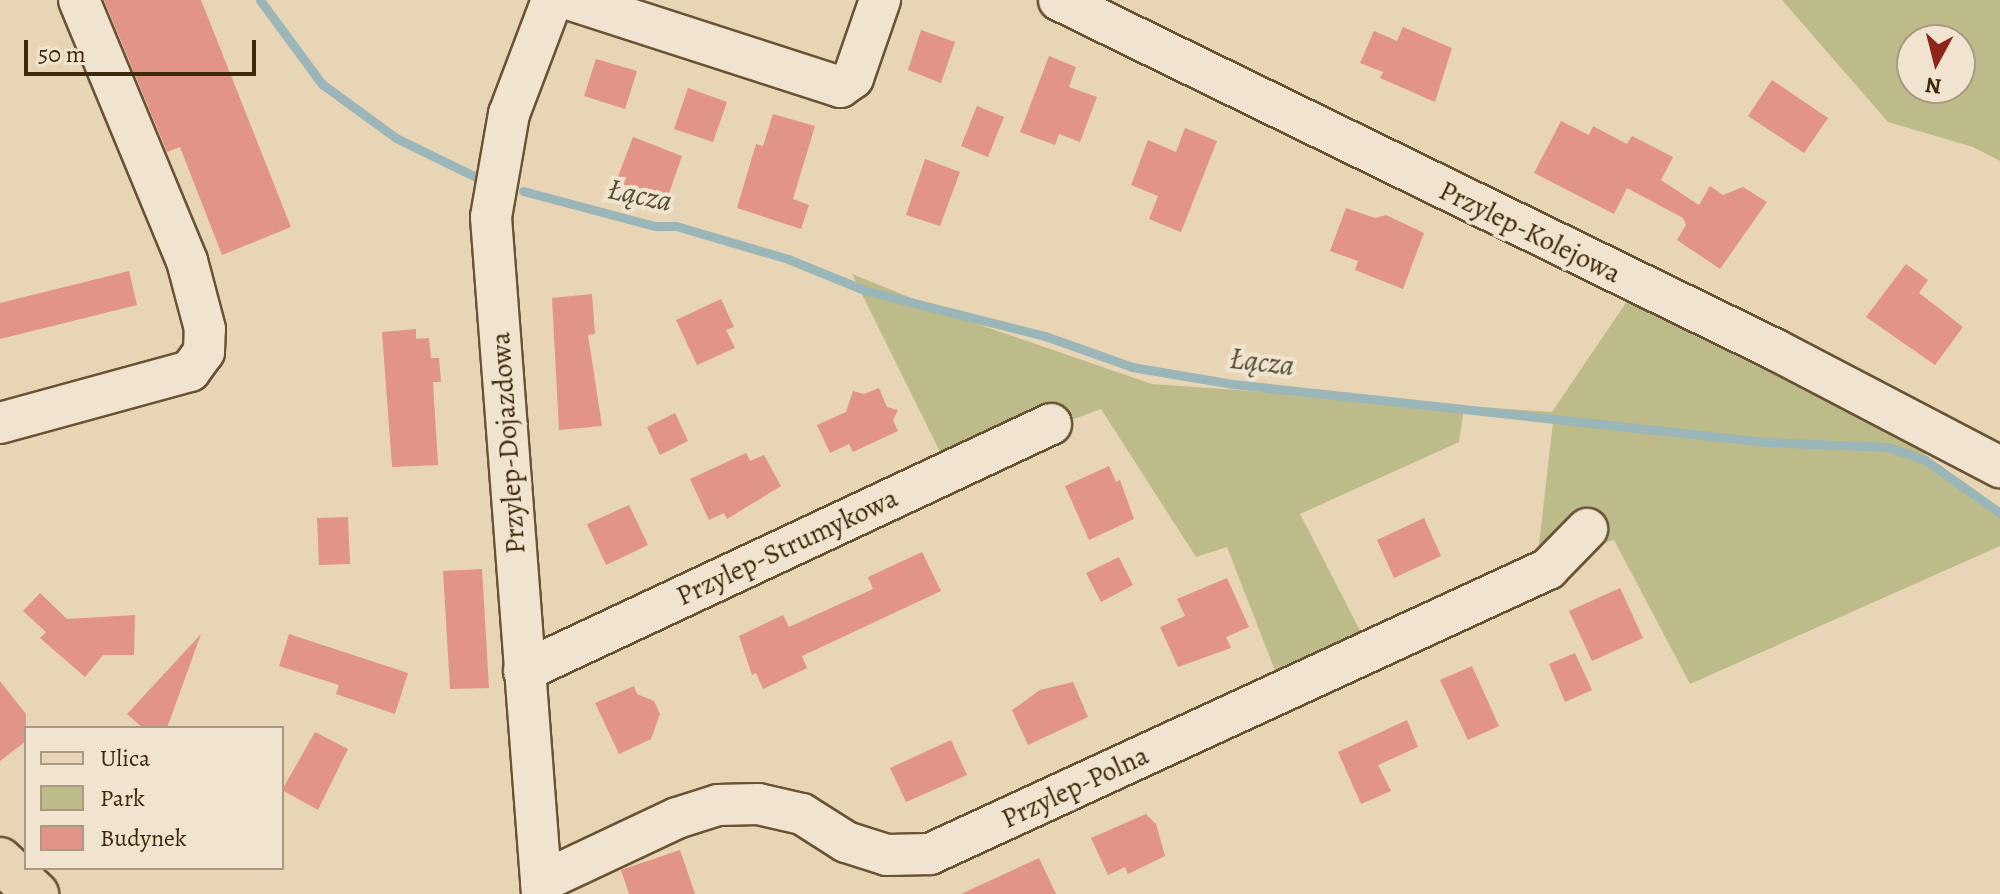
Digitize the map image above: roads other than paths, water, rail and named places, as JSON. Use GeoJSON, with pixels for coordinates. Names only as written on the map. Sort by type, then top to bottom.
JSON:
{"type":"FeatureCollection","features":[{"type":"Feature","properties":{"kind":"main road"},"geometry":{"type":"LineString","coordinates":[[0,860],[36,894]]}},
{"type":"Feature","properties":{"kind":"street"},"geometry":{"type":"LineString","coordinates":[[0,423],[190,371],[204,352],[205,329],[187,261],[79,0]]}},
{"type":"Feature","properties":{"kind":"street","name":"Przylep-Dojazdowa"},"geometry":{"type":"LineString","coordinates":[[542,888],[491,217],[509,114],[552,0]]}},
{"type":"Feature","properties":{"kind":"street"},"geometry":{"type":"LineString","coordinates":[[571,0],[840,87],[853,78],[880,0]]}},
{"type":"Feature","properties":{"kind":"street","name":"Przylep-Kolejowa"},"geometry":{"type":"LineString","coordinates":[[1059,0],[1129,14],[1593,265],[1776,350],[2000,467]]}},
{"type":"Feature","properties":{"kind":"street","name":"Przylep-Strumykowa"},"geometry":{"type":"LineString","coordinates":[[524,671],[1051,424]]}},
{"type":"Feature","properties":{"kind":"street","name":"Przylep-Polna"},"geometry":{"type":"LineString","coordinates":[[542,888],[677,818],[718,805],[758,804],[802,814],[846,842],[887,855],[930,854],[1548,569],[1587,529]]}},
{"type":"Feature","properties":{"kind":"waterway","name":"Łącza"},"geometry":{"type":"LineString","coordinates":[[260,0],[322,84],[396,138],[478,178]]}},
{"type":"Feature","properties":{"kind":"waterway","name":"Łącza"},"geometry":{"type":"LineString","coordinates":[[523,191],[655,226],[676,226],[788,259],[867,291],[1045,336],[1132,367],[1233,384],[1766,442],[1888,447],[1925,460],[2000,513]]}}]}
